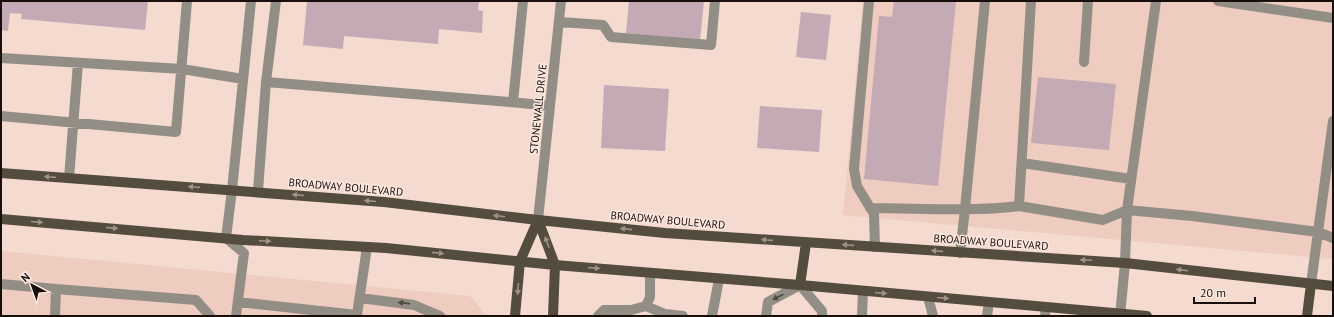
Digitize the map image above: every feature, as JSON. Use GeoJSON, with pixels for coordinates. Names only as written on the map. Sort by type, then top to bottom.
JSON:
{"type":"FeatureCollection","features":[{"type":"Feature","properties":{"kind":"main road","name":"BROADWAY BOULEVARD"},"geometry":{"type":"LineString","coordinates":[[1,173],[258,191],[384,202],[665,233],[1125,263],[1333,286]]}},
{"type":"Feature","properties":{"kind":"main road"},"geometry":{"type":"LineString","coordinates":[[1,219],[226,238],[367,247],[555,265],[800,285],[989,302],[1046,312],[1147,316]]}},
{"type":"Feature","properties":{"kind":"main road"},"geometry":{"type":"LineString","coordinates":[[515,316],[520,261],[538,220]]}},
{"type":"Feature","properties":{"kind":"main road"},"geometry":{"type":"LineString","coordinates":[[538,220],[555,265],[553,316]]}},
{"type":"Feature","properties":{"kind":"main road"},"geometry":{"type":"LineString","coordinates":[[800,285],[806,243]]}},
{"type":"Feature","properties":{"kind":"main road"},"geometry":{"type":"LineString","coordinates":[[1307,316],[1311,284]]}},
{"type":"Feature","properties":{"kind":"street"},"geometry":{"type":"LineString","coordinates":[[1,116],[73,124],[176,132],[187,1]]}},
{"type":"Feature","properties":{"kind":"street"},"geometry":{"type":"LineString","coordinates":[[236,316],[244,253],[226,238],[251,1]]}},
{"type":"Feature","properties":{"kind":"street"},"geometry":{"type":"LineString","coordinates":[[258,191],[266,82],[276,1]]}},
{"type":"Feature","properties":{"kind":"street"},"geometry":{"type":"LineString","coordinates":[[513,102],[523,1]]}},
{"type":"Feature","properties":{"kind":"street"},"geometry":{"type":"LineString","coordinates":[[556,1],[561,1]]}},
{"type":"Feature","properties":{"kind":"street","name":"STONEWALL DRIVE"},"geometry":{"type":"LineString","coordinates":[[538,220],[561,1]]}},
{"type":"Feature","properties":{"kind":"street"},"geometry":{"type":"LineString","coordinates":[[560,22],[603,25],[611,37],[710,45],[715,1]]}},
{"type":"Feature","properties":{"kind":"street"},"geometry":{"type":"LineString","coordinates":[[869,1],[854,169],[857,186],[874,214],[875,247]]}},
{"type":"Feature","properties":{"kind":"street"},"geometry":{"type":"LineString","coordinates":[[960,253],[966,209],[986,1]]}},
{"type":"Feature","properties":{"kind":"street"},"geometry":{"type":"LineString","coordinates":[[1019,206],[1031,1]]}},
{"type":"Feature","properties":{"kind":"street"},"geometry":{"type":"LineString","coordinates":[[1084,62],[1088,1]]}},
{"type":"Feature","properties":{"kind":"street"},"geometry":{"type":"LineString","coordinates":[[1121,315],[1127,210],[1156,1]]}},
{"type":"Feature","properties":{"kind":"street"},"geometry":{"type":"LineString","coordinates":[[1218,1],[1333,18]]}},
{"type":"Feature","properties":{"kind":"street"},"geometry":{"type":"LineString","coordinates":[[1,58],[182,69],[243,79]]}},
{"type":"Feature","properties":{"kind":"street"},"geometry":{"type":"LineString","coordinates":[[68,178],[78,63]]}},
{"type":"Feature","properties":{"kind":"street"},"geometry":{"type":"LineString","coordinates":[[266,82],[550,106]]}},
{"type":"Feature","properties":{"kind":"street"},"geometry":{"type":"LineString","coordinates":[[1311,284],[1331,151],[1333,121]]}},
{"type":"Feature","properties":{"kind":"street"},"geometry":{"type":"LineString","coordinates":[[1022,163],[1131,178]]}},
{"type":"Feature","properties":{"kind":"street"},"geometry":{"type":"LineString","coordinates":[[870,208],[966,209],[1019,206],[1103,220],[1127,210],[1192,216],[1318,232],[1333,238]]}},
{"type":"Feature","properties":{"kind":"street"},"geometry":{"type":"LineString","coordinates":[[238,302],[289,312],[357,315],[367,247]]}},
{"type":"Feature","properties":{"kind":"street"},"geometry":{"type":"LineString","coordinates":[[646,306],[650,297],[650,273]]}},
{"type":"Feature","properties":{"kind":"street"},"geometry":{"type":"LineString","coordinates":[[712,316],[718,279]]}},
{"type":"Feature","properties":{"kind":"street"},"geometry":{"type":"LineString","coordinates":[[1,284],[196,300],[210,316]]}},
{"type":"Feature","properties":{"kind":"street"},"geometry":{"type":"LineString","coordinates":[[766,316],[768,302],[800,285],[822,311],[822,316]]}},
{"type":"Feature","properties":{"kind":"street"},"geometry":{"type":"LineString","coordinates":[[55,316],[56,289]]}},
{"type":"Feature","properties":{"kind":"street"},"geometry":{"type":"LineString","coordinates":[[862,316],[863,291]]}},
{"type":"Feature","properties":{"kind":"street"},"geometry":{"type":"LineString","coordinates":[[928,297],[933,316]]}},
{"type":"Feature","properties":{"kind":"street"},"geometry":{"type":"LineString","coordinates":[[360,298],[414,305],[440,316]]}},
{"type":"Feature","properties":{"kind":"street"},"geometry":{"type":"LineString","coordinates":[[987,316],[989,302]]}},
{"type":"Feature","properties":{"kind":"street"},"geometry":{"type":"LineString","coordinates":[[598,316],[604,310],[631,310],[646,306],[665,314],[683,316]]}},
{"type":"Feature","properties":{"kind":"shaded area"},"geometry":{"type":"Polygon","coordinates":[[[863,1],[1333,1],[1333,259],[843,215],[863,1]]]}},
{"type":"Feature","properties":{"kind":"shaded area"},"geometry":{"type":"Polygon","coordinates":[[[1,251],[470,296],[487,316],[1,316],[1,251]]]}},
{"type":"Feature","properties":{"kind":"building"},"geometry":{"type":"Polygon","coordinates":[[[1,1],[148,1],[145,30],[21,19],[22,14],[10,13],[8,31],[1,30],[1,1]]]}},
{"type":"Feature","properties":{"kind":"building"},"geometry":{"type":"Polygon","coordinates":[[[307,1],[479,1],[478,10],[483,11],[482,33],[439,29],[438,44],[344,36],[343,49],[303,45],[307,1]]]}},
{"type":"Feature","properties":{"kind":"building"},"geometry":{"type":"Polygon","coordinates":[[[629,1],[704,1],[700,40],[626,33],[629,1]]]}},
{"type":"Feature","properties":{"kind":"building"},"geometry":{"type":"Polygon","coordinates":[[[894,1],[956,1],[938,186],[864,179],[879,16],[892,17],[894,1]]]}},
{"type":"Feature","properties":{"kind":"building"},"geometry":{"type":"Polygon","coordinates":[[[801,12],[831,15],[826,60],[796,57],[801,12]]]}},
{"type":"Feature","properties":{"kind":"building"},"geometry":{"type":"Polygon","coordinates":[[[1038,77],[1116,84],[1109,150],[1031,143],[1038,77]]]}},
{"type":"Feature","properties":{"kind":"building"},"geometry":{"type":"Polygon","coordinates":[[[604,85],[669,89],[665,151],[601,148],[604,85]]]}},
{"type":"Feature","properties":{"kind":"building"},"geometry":{"type":"Polygon","coordinates":[[[760,106],[822,110],[819,152],[757,148],[760,106]]]}}]}
